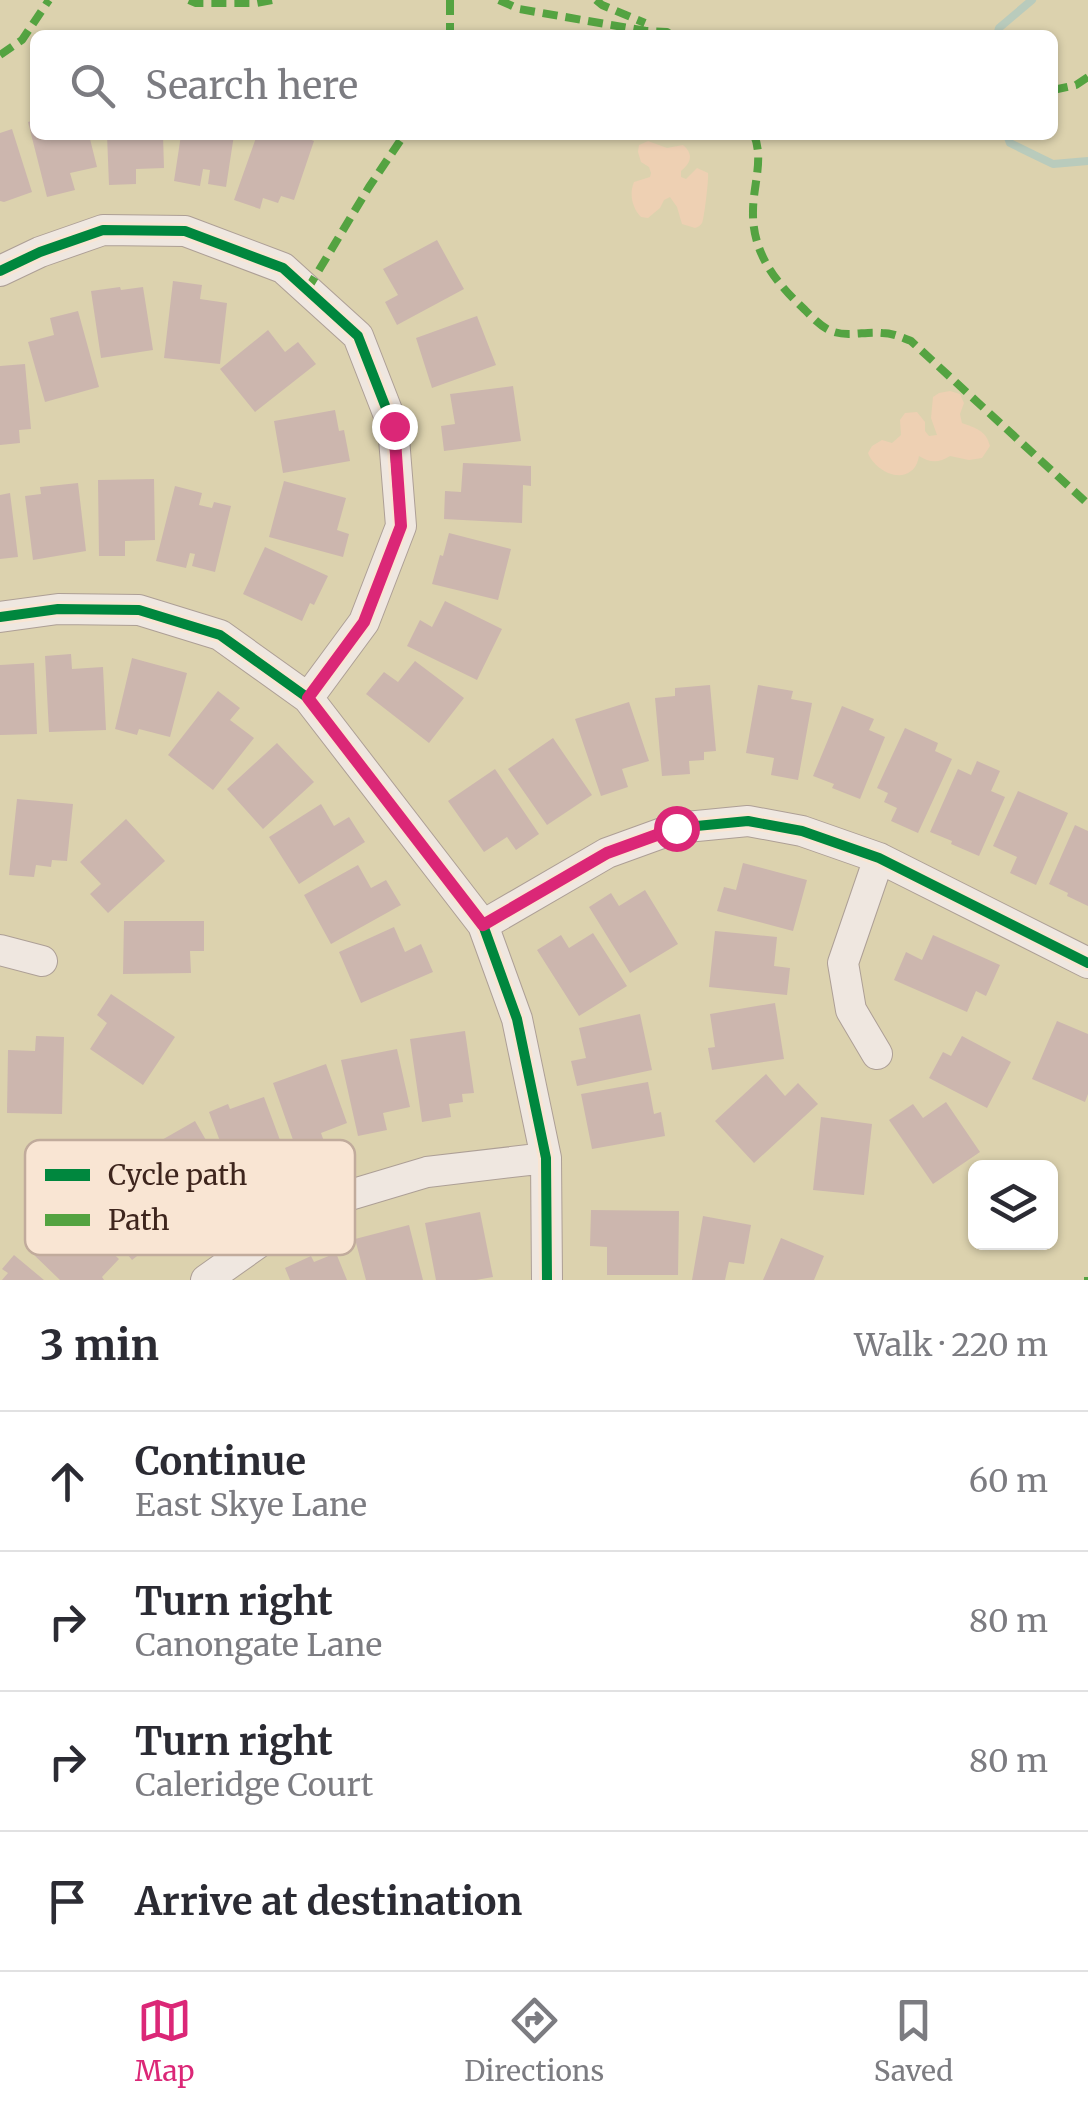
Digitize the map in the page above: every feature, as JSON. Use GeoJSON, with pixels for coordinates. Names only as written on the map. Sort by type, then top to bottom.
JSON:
{"type":"FeatureCollection","features":[{"type":"Feature","properties":{"kind":"street"},"geometry":{"type":"LineString","coordinates":[[0,271],[102,230],[185,231],[283,268],[358,336],[394,426],[401,526],[364,622],[308,698]]}},
{"type":"Feature","properties":{"kind":"street"},"geometry":{"type":"LineString","coordinates":[[0,617],[58,609],[139,610],[220,634],[308,698],[483,925],[517,1019],[546,1158],[547,1280]]}},
{"type":"Feature","properties":{"kind":"street"},"geometry":{"type":"LineString","coordinates":[[483,925],[607,853],[676,828],[748,820],[802,832],[879,858],[1088,963]]}},
{"type":"Feature","properties":{"kind":"street"},"geometry":{"type":"LineString","coordinates":[[878,1054],[851,1010],[843,962],[879,858]]}},
{"type":"Feature","properties":{"kind":"street"},"geometry":{"type":"LineString","coordinates":[[0,950],[42,961]]}},
{"type":"Feature","properties":{"kind":"street"},"geometry":{"type":"LineString","coordinates":[[355,1194],[427,1172],[546,1158]]}},
{"type":"Feature","properties":{"kind":"street"},"geometry":{"type":"LineString","coordinates":[[206,1280],[240,1255]]}},
{"type":"Feature","properties":{"kind":"shaded area"},"geometry":{"type":"Polygon","coordinates":[[[0,0],[1088,0],[1088,1280],[0,1280],[0,0]]]}},
{"type":"Feature","properties":{"kind":"sand"},"geometry":{"type":"Polygon","coordinates":[[[648,141],[667,148],[686,148],[690,158],[681,177],[686,179],[697,168],[708,173],[704,215],[698,227],[682,224],[670,197],[648,218],[641,217],[635,209],[634,182],[650,177],[651,173],[638,152],[639,145],[648,141]]]}},
{"type":"Feature","properties":{"kind":"sand"},"geometry":{"type":"Polygon","coordinates":[[[950,391],[960,394],[964,403],[962,423],[986,436],[990,446],[982,458],[950,456],[934,461],[919,456],[913,470],[899,475],[886,472],[875,463],[868,453],[872,446],[882,440],[892,443],[901,435],[900,420],[905,413],[917,412],[929,436],[937,435],[931,418],[933,397],[950,391]]]}},
{"type":"Feature","properties":{"kind":"building"},"geometry":{"type":"Polygon","coordinates":[[[12,129],[32,192],[4,202],[0,201],[0,133],[12,129]]]}},
{"type":"Feature","properties":{"kind":"building"},"geometry":{"type":"Polygon","coordinates":[[[33,140],[90,140],[97,167],[70,173],[75,190],[47,197],[33,140]]]}},
{"type":"Feature","properties":{"kind":"building"},"geometry":{"type":"Polygon","coordinates":[[[107,140],[163,140],[164,168],[136,169],[136,184],[109,185],[107,140]]]}},
{"type":"Feature","properties":{"kind":"building"},"geometry":{"type":"Polygon","coordinates":[[[180,140],[233,140],[226,187],[208,184],[210,170],[203,169],[200,186],[174,181],[180,140]]]}},
{"type":"Feature","properties":{"kind":"building"},"geometry":{"type":"Polygon","coordinates":[[[255,140],[314,141],[294,200],[281,196],[278,203],[263,198],[260,209],[234,200],[255,140]]]}},
{"type":"Feature","properties":{"kind":"building"},"geometry":{"type":"Polygon","coordinates":[[[437,240],[464,289],[397,325],[385,302],[398,295],[383,269],[437,240]]]}},
{"type":"Feature","properties":{"kind":"building"},"geometry":{"type":"Polygon","coordinates":[[[173,281],[202,285],[200,299],[227,303],[220,364],[164,358],[173,281]]]}},
{"type":"Feature","properties":{"kind":"building"},"geometry":{"type":"Polygon","coordinates":[[[143,287],[153,350],[101,358],[91,291],[143,287]]]}},
{"type":"Feature","properties":{"kind":"building"},"geometry":{"type":"Polygon","coordinates":[[[78,311],[99,387],[45,402],[28,342],[54,335],[50,318],[78,311]]]}},
{"type":"Feature","properties":{"kind":"building"},"geometry":{"type":"Polygon","coordinates":[[[477,316],[496,365],[432,388],[416,338],[477,316]]]}},
{"type":"Feature","properties":{"kind":"building"},"geometry":{"type":"Polygon","coordinates":[[[268,330],[285,352],[298,342],[316,364],[255,412],[220,369],[268,330]]]}},
{"type":"Feature","properties":{"kind":"building"},"geometry":{"type":"Polygon","coordinates":[[[25,364],[31,429],[19,430],[20,443],[0,445],[0,366],[25,364]]]}},
{"type":"Feature","properties":{"kind":"building"},"geometry":{"type":"Polygon","coordinates":[[[513,386],[521,441],[444,451],[441,426],[455,424],[450,394],[513,386]]]}},
{"type":"Feature","properties":{"kind":"building"},"geometry":{"type":"Polygon","coordinates":[[[335,410],[350,461],[283,473],[274,421],[335,410]]]}},
{"type":"Feature","properties":{"kind":"building"},"geometry":{"type":"Polygon","coordinates":[[[463,463],[531,466],[531,486],[523,485],[522,523],[444,519],[445,491],[461,492],[463,463]]]}},
{"type":"Feature","properties":{"kind":"building"},"geometry":{"type":"Polygon","coordinates":[[[154,479],[155,540],[125,541],[125,556],[99,556],[98,480],[154,479]]]}},
{"type":"Feature","properties":{"kind":"building"},"geometry":{"type":"Polygon","coordinates":[[[284,481],[346,498],[337,530],[349,534],[343,557],[269,537],[284,481]]]}},
{"type":"Feature","properties":{"kind":"building"},"geometry":{"type":"Polygon","coordinates":[[[78,483],[86,551],[33,560],[25,496],[41,494],[40,487],[78,483]]]}},
{"type":"Feature","properties":{"kind":"building"},"geometry":{"type":"Polygon","coordinates":[[[175,486],[202,493],[199,505],[212,508],[214,502],[231,506],[215,572],[192,566],[195,554],[190,553],[186,568],[156,561],[175,486]]]}},
{"type":"Feature","properties":{"kind":"building"},"geometry":{"type":"Polygon","coordinates":[[[10,493],[18,557],[0,559],[0,495],[10,493]]]}},
{"type":"Feature","properties":{"kind":"building"},"geometry":{"type":"Polygon","coordinates":[[[449,533],[511,549],[498,600],[432,584],[449,533]]]}},
{"type":"Feature","properties":{"kind":"building"},"geometry":{"type":"Polygon","coordinates":[[[265,547],[328,576],[302,621],[243,594],[265,547]]]}},
{"type":"Feature","properties":{"kind":"building"},"geometry":{"type":"Polygon","coordinates":[[[445,601],[502,629],[477,680],[407,646],[420,620],[432,627],[445,601]]]}},
{"type":"Feature","properties":{"kind":"building"},"geometry":{"type":"Polygon","coordinates":[[[71,654],[72,669],[103,667],[106,730],[49,732],[45,656],[71,654]]]}},
{"type":"Feature","properties":{"kind":"building"},"geometry":{"type":"Polygon","coordinates":[[[132,658],[187,673],[170,737],[139,729],[137,735],[115,729],[132,658]]]}},
{"type":"Feature","properties":{"kind":"building"},"geometry":{"type":"Polygon","coordinates":[[[415,661],[464,698],[429,743],[366,694],[384,672],[398,682],[415,661]]]}},
{"type":"Feature","properties":{"kind":"building"},"geometry":{"type":"Polygon","coordinates":[[[34,663],[37,734],[0,735],[0,665],[34,663]]]}},
{"type":"Feature","properties":{"kind":"building"},"geometry":{"type":"Polygon","coordinates":[[[710,685],[716,751],[704,752],[704,760],[689,761],[690,774],[662,776],[655,698],[675,696],[675,688],[710,685]]]}},
{"type":"Feature","properties":{"kind":"building"},"geometry":{"type":"Polygon","coordinates":[[[758,685],[793,691],[791,699],[812,703],[798,780],[771,775],[774,758],[746,753],[758,685]]]}},
{"type":"Feature","properties":{"kind":"building"},"geometry":{"type":"Polygon","coordinates":[[[218,691],[240,708],[230,720],[254,738],[213,790],[168,755],[218,691]]]}},
{"type":"Feature","properties":{"kind":"building"},"geometry":{"type":"Polygon","coordinates":[[[629,702],[649,761],[622,769],[628,787],[601,796],[575,719],[629,702]]]}},
{"type":"Feature","properties":{"kind":"building"},"geometry":{"type":"Polygon","coordinates":[[[842,706],[874,719],[869,730],[885,737],[860,799],[813,776],[842,706]]]}},
{"type":"Feature","properties":{"kind":"building"},"geometry":{"type":"Polygon","coordinates":[[[905,728],[938,743],[935,751],[952,759],[918,833],[891,821],[897,808],[884,802],[888,793],[877,788],[905,728]]]}},
{"type":"Feature","properties":{"kind":"building"},"geometry":{"type":"Polygon","coordinates":[[[553,738],[592,795],[547,825],[508,769],[553,738]]]}},
{"type":"Feature","properties":{"kind":"building"},"geometry":{"type":"Polygon","coordinates":[[[277,743],[314,782],[263,829],[227,789],[277,743]]]}},
{"type":"Feature","properties":{"kind":"building"},"geometry":{"type":"Polygon","coordinates":[[[977,761],[1000,771],[991,791],[1005,797],[979,856],[930,832],[958,769],[971,775],[977,761]]]}},
{"type":"Feature","properties":{"kind":"building"},"geometry":{"type":"Polygon","coordinates":[[[495,769],[539,834],[516,850],[507,837],[484,852],[448,801],[495,769]]]}},
{"type":"Feature","properties":{"kind":"building"},"geometry":{"type":"Polygon","coordinates":[[[1018,791],[1068,813],[1036,885],[1010,873],[1017,857],[993,846],[1018,791]]]}},
{"type":"Feature","properties":{"kind":"building"},"geometry":{"type":"Polygon","coordinates":[[[17,799],[73,804],[67,861],[52,860],[51,867],[36,865],[34,877],[9,875],[17,799]]]}},
{"type":"Feature","properties":{"kind":"building"},"geometry":{"type":"Polygon","coordinates":[[[321,804],[334,826],[349,817],[365,842],[299,884],[269,837],[321,804]]]}},
{"type":"Feature","properties":{"kind":"building"},"geometry":{"type":"Polygon","coordinates":[[[126,819],[165,861],[108,913],[90,894],[101,884],[80,862],[126,819]]]}},
{"type":"Feature","properties":{"kind":"building"},"geometry":{"type":"Polygon","coordinates":[[[1075,825],[1088,831],[1088,906],[1049,884],[1075,825]]]}},
{"type":"Feature","properties":{"kind":"building"},"geometry":{"type":"Polygon","coordinates":[[[743,863],[807,880],[793,931],[717,911],[724,887],[736,890],[743,863]]]}},
{"type":"Feature","properties":{"kind":"building"},"geometry":{"type":"Polygon","coordinates":[[[358,865],[371,888],[386,880],[401,905],[331,944],[304,895],[358,865]]]}},
{"type":"Feature","properties":{"kind":"building"},"geometry":{"type":"Polygon","coordinates":[[[645,890],[678,944],[630,973],[589,907],[611,893],[619,906],[645,890]]]}},
{"type":"Feature","properties":{"kind":"building"},"geometry":{"type":"Polygon","coordinates":[[[124,921],[204,921],[204,951],[190,951],[191,973],[123,974],[124,921]]]}},
{"type":"Feature","properties":{"kind":"building"},"geometry":{"type":"Polygon","coordinates":[[[394,927],[405,952],[421,944],[433,972],[361,1003],[339,952],[394,927]]]}},
{"type":"Feature","properties":{"kind":"building"},"geometry":{"type":"Polygon","coordinates":[[[715,931],[777,937],[774,966],[790,968],[787,995],[709,987],[715,931]]]}},
{"type":"Feature","properties":{"kind":"building"},"geometry":{"type":"Polygon","coordinates":[[[593,933],[627,986],[579,1016],[537,950],[561,935],[569,948],[593,933]]]}},
{"type":"Feature","properties":{"kind":"building"},"geometry":{"type":"Polygon","coordinates":[[[933,935],[1000,965],[986,996],[976,991],[967,1012],[894,980],[906,952],[922,960],[933,935]]]}},
{"type":"Feature","properties":{"kind":"building"},"geometry":{"type":"Polygon","coordinates":[[[111,994],[175,1037],[143,1085],[90,1049],[107,1023],[97,1015],[111,994]]]}},
{"type":"Feature","properties":{"kind":"building"},"geometry":{"type":"Polygon","coordinates":[[[775,1003],[784,1059],[712,1070],[708,1048],[715,1047],[710,1014],[775,1003]]]}},
{"type":"Feature","properties":{"kind":"building"},"geometry":{"type":"Polygon","coordinates":[[[640,1014],[652,1070],[577,1086],[571,1061],[586,1058],[579,1028],[640,1014]]]}},
{"type":"Feature","properties":{"kind":"building"},"geometry":{"type":"Polygon","coordinates":[[[1057,1021],[1088,1034],[1085,1102],[1032,1079],[1057,1021]]]}},
{"type":"Feature","properties":{"kind":"building"},"geometry":{"type":"Polygon","coordinates":[[[465,1031],[474,1093],[462,1094],[463,1102],[449,1104],[451,1117],[422,1122],[410,1039],[465,1031]]]}},
{"type":"Feature","properties":{"kind":"building"},"geometry":{"type":"Polygon","coordinates":[[[36,1036],[64,1037],[62,1114],[7,1113],[8,1050],[35,1051],[36,1036]]]}},
{"type":"Feature","properties":{"kind":"building"},"geometry":{"type":"Polygon","coordinates":[[[962,1036],[1011,1062],[987,1108],[929,1078],[943,1052],[951,1056],[962,1036]]]}},
{"type":"Feature","properties":{"kind":"building"},"geometry":{"type":"Polygon","coordinates":[[[397,1049],[410,1107],[383,1113],[387,1130],[358,1136],[341,1060],[397,1049]]]}},
{"type":"Feature","properties":{"kind":"building"},"geometry":{"type":"Polygon","coordinates":[[[326,1064],[347,1123],[321,1133],[324,1140],[293,1140],[273,1083],[326,1064]]]}},
{"type":"Feature","properties":{"kind":"building"},"geometry":{"type":"Polygon","coordinates":[[[766,1074],[785,1096],[798,1083],[818,1104],[754,1163],[715,1121],[766,1074]]]}},
{"type":"Feature","properties":{"kind":"building"},"geometry":{"type":"Polygon","coordinates":[[[648,1082],[654,1114],[661,1112],[665,1136],[592,1149],[581,1094],[648,1082]]]}},
{"type":"Feature","properties":{"kind":"building"},"geometry":{"type":"Polygon","coordinates":[[[264,1097],[280,1140],[220,1140],[209,1112],[228,1104],[230,1109],[264,1097]]]}},
{"type":"Feature","properties":{"kind":"building"},"geometry":{"type":"Polygon","coordinates":[[[946,1102],[980,1152],[933,1184],[889,1120],[913,1104],[923,1118],[946,1102]]]}},
{"type":"Feature","properties":{"kind":"building"},"geometry":{"type":"Polygon","coordinates":[[[821,1117],[872,1124],[864,1195],[813,1190],[821,1117]]]}},
{"type":"Feature","properties":{"kind":"building"},"geometry":{"type":"Polygon","coordinates":[[[195,1121],[206,1140],[162,1140],[195,1121]]]}},
{"type":"Feature","properties":{"kind":"building"},"geometry":{"type":"Polygon","coordinates":[[[591,1210],[679,1211],[678,1275],[607,1275],[607,1247],[590,1246],[591,1210]]]}},
{"type":"Feature","properties":{"kind":"building"},"geometry":{"type":"Polygon","coordinates":[[[480,1212],[493,1277],[436,1280],[425,1223],[480,1212]]]}},
{"type":"Feature","properties":{"kind":"building"},"geometry":{"type":"Polygon","coordinates":[[[703,1216],[751,1225],[744,1264],[729,1262],[725,1280],[692,1280],[703,1216]]]}},
{"type":"Feature","properties":{"kind":"building"},"geometry":{"type":"Polygon","coordinates":[[[409,1225],[423,1280],[366,1280],[355,1239],[409,1225]]]}},
{"type":"Feature","properties":{"kind":"building"},"geometry":{"type":"Polygon","coordinates":[[[781,1238],[824,1256],[814,1280],[763,1280],[781,1238]]]}},
{"type":"Feature","properties":{"kind":"building"},"geometry":{"type":"Polygon","coordinates":[[[14,1255],[44,1280],[2,1280],[8,1273],[2,1269],[14,1255]]]}},
{"type":"Feature","properties":{"kind":"building"},"geometry":{"type":"Polygon","coordinates":[[[34,1255],[115,1255],[119,1259],[102,1277],[104,1280],[60,1280],[34,1255]]]}},
{"type":"Feature","properties":{"kind":"building"},"geometry":{"type":"Polygon","coordinates":[[[337,1255],[347,1280],[290,1280],[285,1268],[311,1256],[314,1262],[337,1255]]]}},
{"type":"Feature","properties":{"kind":"waterway"},"geometry":{"type":"LineString","coordinates":[[998,30],[1032,0]]}},
{"type":"Feature","properties":{"kind":"waterway"},"geometry":{"type":"LineString","coordinates":[[1009,140],[1053,164],[1088,161]]}},
{"type":"Feature","properties":{"kind":"marked path"},"geometry":{"type":"LineString","coordinates":[[0,55],[22,40],[49,0]]}},
{"type":"Feature","properties":{"kind":"marked path"},"geometry":{"type":"LineString","coordinates":[[189,0],[272,0]]}},
{"type":"Feature","properties":{"kind":"marked path"},"geometry":{"type":"LineString","coordinates":[[450,0],[450,30]]}},
{"type":"Feature","properties":{"kind":"marked path"},"geometry":{"type":"LineString","coordinates":[[499,0],[519,9],[640,30]]}},
{"type":"Feature","properties":{"kind":"marked path"},"geometry":{"type":"LineString","coordinates":[[596,0],[645,23]]}},
{"type":"Feature","properties":{"kind":"marked path"},"geometry":{"type":"LineString","coordinates":[[1058,89],[1076,85],[1088,77]]}},
{"type":"Feature","properties":{"kind":"marked path"},"geometry":{"type":"LineString","coordinates":[[307,290],[401,140]]}},
{"type":"Feature","properties":{"kind":"marked path"},"geometry":{"type":"LineString","coordinates":[[756,140],[754,226],[761,254],[784,289],[829,330],[886,333],[911,341],[1088,504]]}},
{"type":"Feature","properties":{"kind":"cycle path"},"geometry":{"type":"LineString","coordinates":[[0,271],[103,230],[185,231],[283,268],[358,336],[393,426],[401,526],[364,622],[308,698]]}},
{"type":"Feature","properties":{"kind":"cycle path"},"geometry":{"type":"LineString","coordinates":[[0,617],[58,609],[139,610],[220,635],[308,698],[483,925],[517,1019],[546,1158],[547,1280]]}},
{"type":"Feature","properties":{"kind":"cycle path"},"geometry":{"type":"LineString","coordinates":[[483,925],[607,853],[676,828],[748,821],[802,831],[879,858],[1088,963]]}},
{"type":"Feature","properties":{"kind":"route"},"geometry":{"type":"LineString","coordinates":[[394,426],[401,526],[364,622],[308,698],[483,925],[607,853],[676,828]]}}]}
